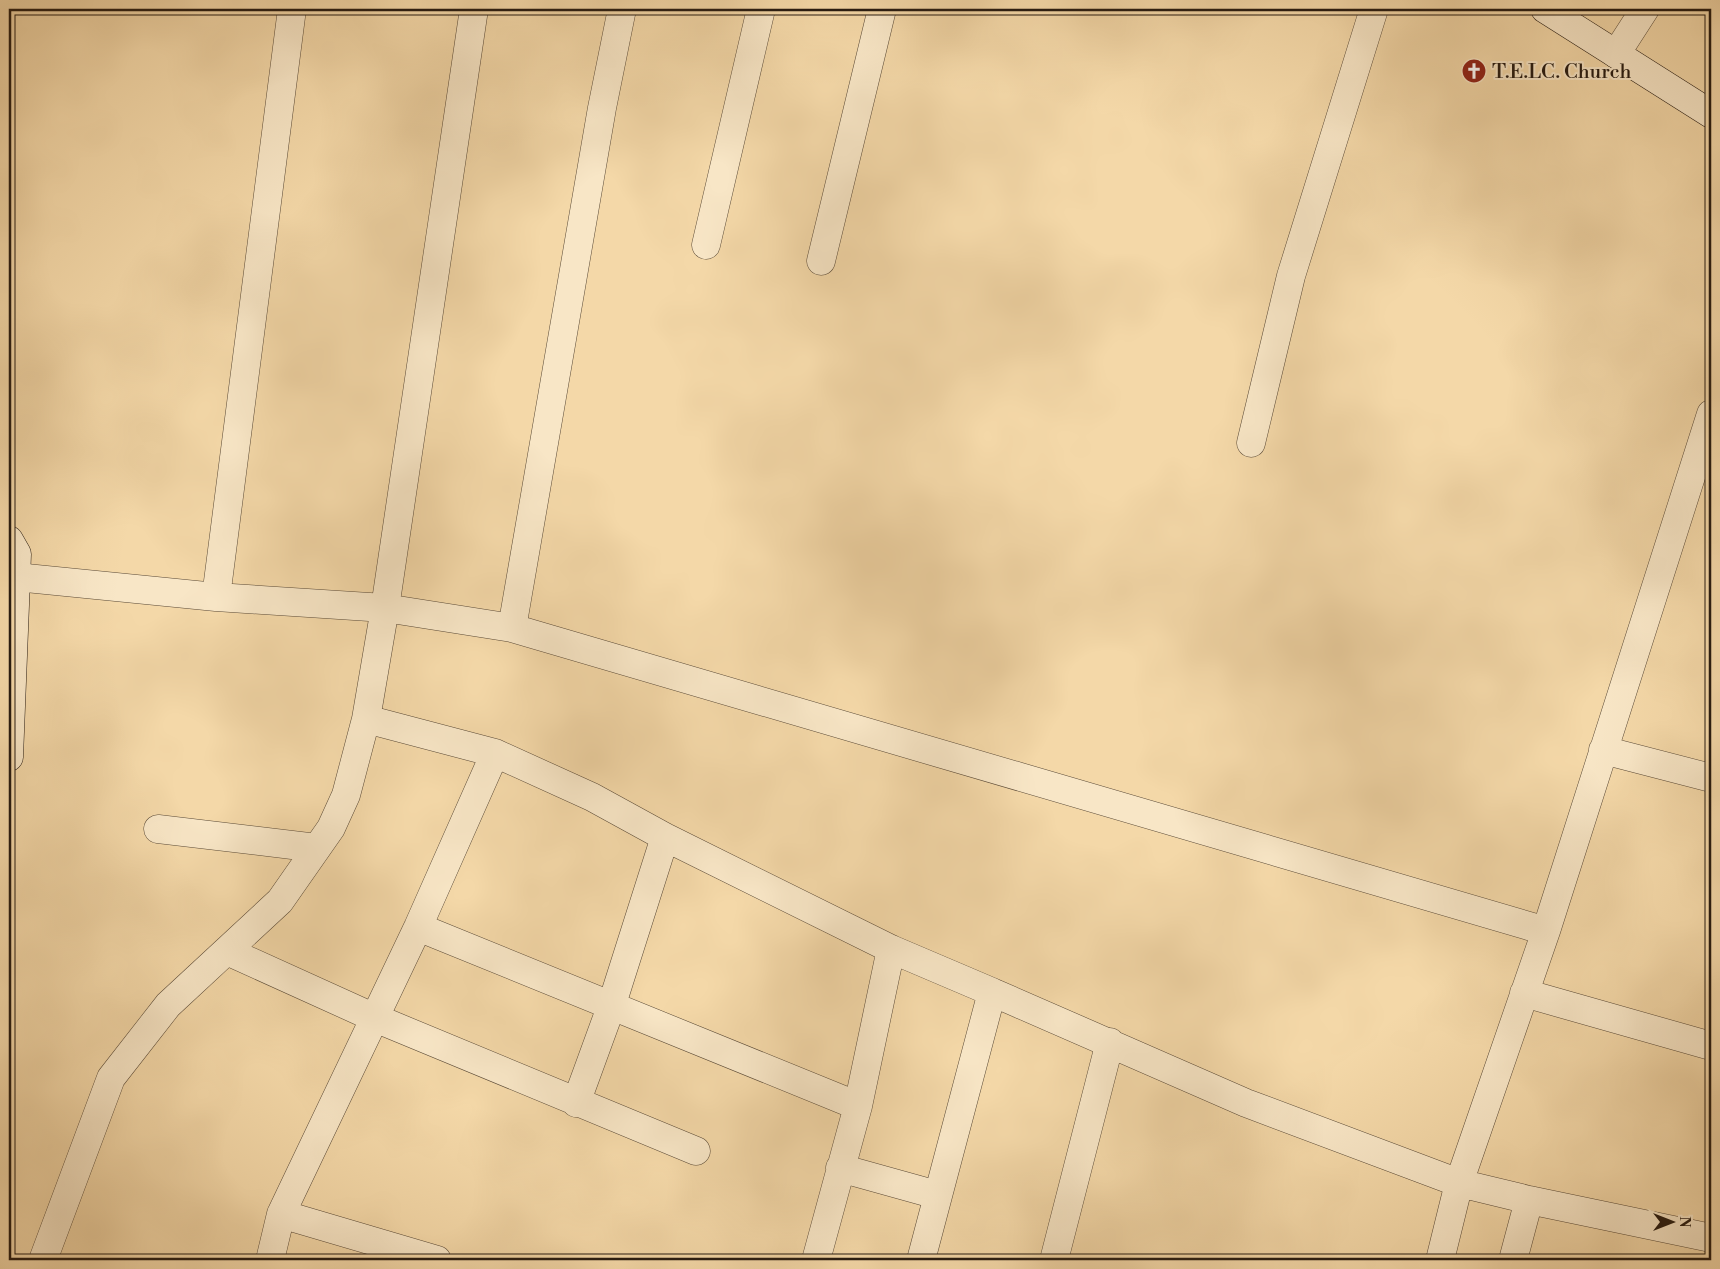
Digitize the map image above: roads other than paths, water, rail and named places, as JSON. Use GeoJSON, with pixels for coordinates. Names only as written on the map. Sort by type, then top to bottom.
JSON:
{"type":"FeatureCollection","features":[{"type":"Feature","properties":{"kind":"street"},"geometry":{"type":"LineString","coordinates":[[216,597],[292,9]]}},
{"type":"Feature","properties":{"kind":"street"},"geometry":{"type":"LineString","coordinates":[[43,1260],[111,1078],[168,1005],[280,901],[331,828],[346,795],[366,719],[385,608],[474,9]]}},
{"type":"Feature","properties":{"kind":"street"},"geometry":{"type":"LineString","coordinates":[[512,628],[600,118],[622,9]]}},
{"type":"Feature","properties":{"kind":"street"},"geometry":{"type":"LineString","coordinates":[[706,245],[761,9]]}},
{"type":"Feature","properties":{"kind":"street"},"geometry":{"type":"LineString","coordinates":[[821,261],[882,9]]}},
{"type":"Feature","properties":{"kind":"street"},"geometry":{"type":"LineString","coordinates":[[1251,443],[1291,276],[1374,9]]}},
{"type":"Feature","properties":{"kind":"street"},"geometry":{"type":"LineString","coordinates":[[1545,9],[1711,114]]}},
{"type":"Feature","properties":{"kind":"street"},"geometry":{"type":"LineString","coordinates":[[1616,54],[1645,9]]}},
{"type":"Feature","properties":{"kind":"street"},"geometry":{"type":"LineString","coordinates":[[1440,1260],[1459,1183],[1546,931],[1711,414]]}},
{"type":"Feature","properties":{"kind":"street"},"geometry":{"type":"LineString","coordinates":[[9,540],[17,554],[9,757]]}},
{"type":"Feature","properties":{"kind":"street"},"geometry":{"type":"LineString","coordinates":[[16,577],[216,597],[385,608],[512,628],[1546,931]]}},
{"type":"Feature","properties":{"kind":"street"},"geometry":{"type":"LineString","coordinates":[[366,719],[494,753],[592,797],[665,837],[891,950],[1110,1042],[1246,1103],[1459,1183],[1529,1200],[1711,1238]]}},
{"type":"Feature","properties":{"kind":"street"},"geometry":{"type":"LineString","coordinates":[[1604,750],[1711,778]]}},
{"type":"Feature","properties":{"kind":"street"},"geometry":{"type":"LineString","coordinates":[[270,1260],[281,1214],[418,927],[494,753]]}},
{"type":"Feature","properties":{"kind":"street"},"geometry":{"type":"LineString","coordinates":[[158,829],[317,848]]}},
{"type":"Feature","properties":{"kind":"street"},"geometry":{"type":"LineString","coordinates":[[576,1103],[611,1007],[665,837]]}},
{"type":"Feature","properties":{"kind":"street"},"geometry":{"type":"LineString","coordinates":[[418,927],[858,1106]]}},
{"type":"Feature","properties":{"kind":"street"},"geometry":{"type":"LineString","coordinates":[[816,1260],[858,1106],[891,950]]}},
{"type":"Feature","properties":{"kind":"street"},"geometry":{"type":"LineString","coordinates":[[227,951],[375,1018],[576,1103],[696,1151]]}},
{"type":"Feature","properties":{"kind":"street"},"geometry":{"type":"LineString","coordinates":[[920,1260],[992,992]]}},
{"type":"Feature","properties":{"kind":"street"},"geometry":{"type":"LineString","coordinates":[[1524,993],[1711,1046]]}},
{"type":"Feature","properties":{"kind":"street"},"geometry":{"type":"LineString","coordinates":[[1054,1260],[1110,1042]]}},
{"type":"Feature","properties":{"kind":"street"},"geometry":{"type":"LineString","coordinates":[[840,1168],[937,1195]]}},
{"type":"Feature","properties":{"kind":"street"},"geometry":{"type":"LineString","coordinates":[[1513,1260],[1529,1200]]}},
{"type":"Feature","properties":{"kind":"street"},"geometry":{"type":"LineString","coordinates":[[281,1214],[437,1260]]}},
{"type":"Feature","properties":{"kind":"place","name":"T.E.LC. Church"},"geometry":{"type":"Point","coordinates":[1474,71]}}]}
